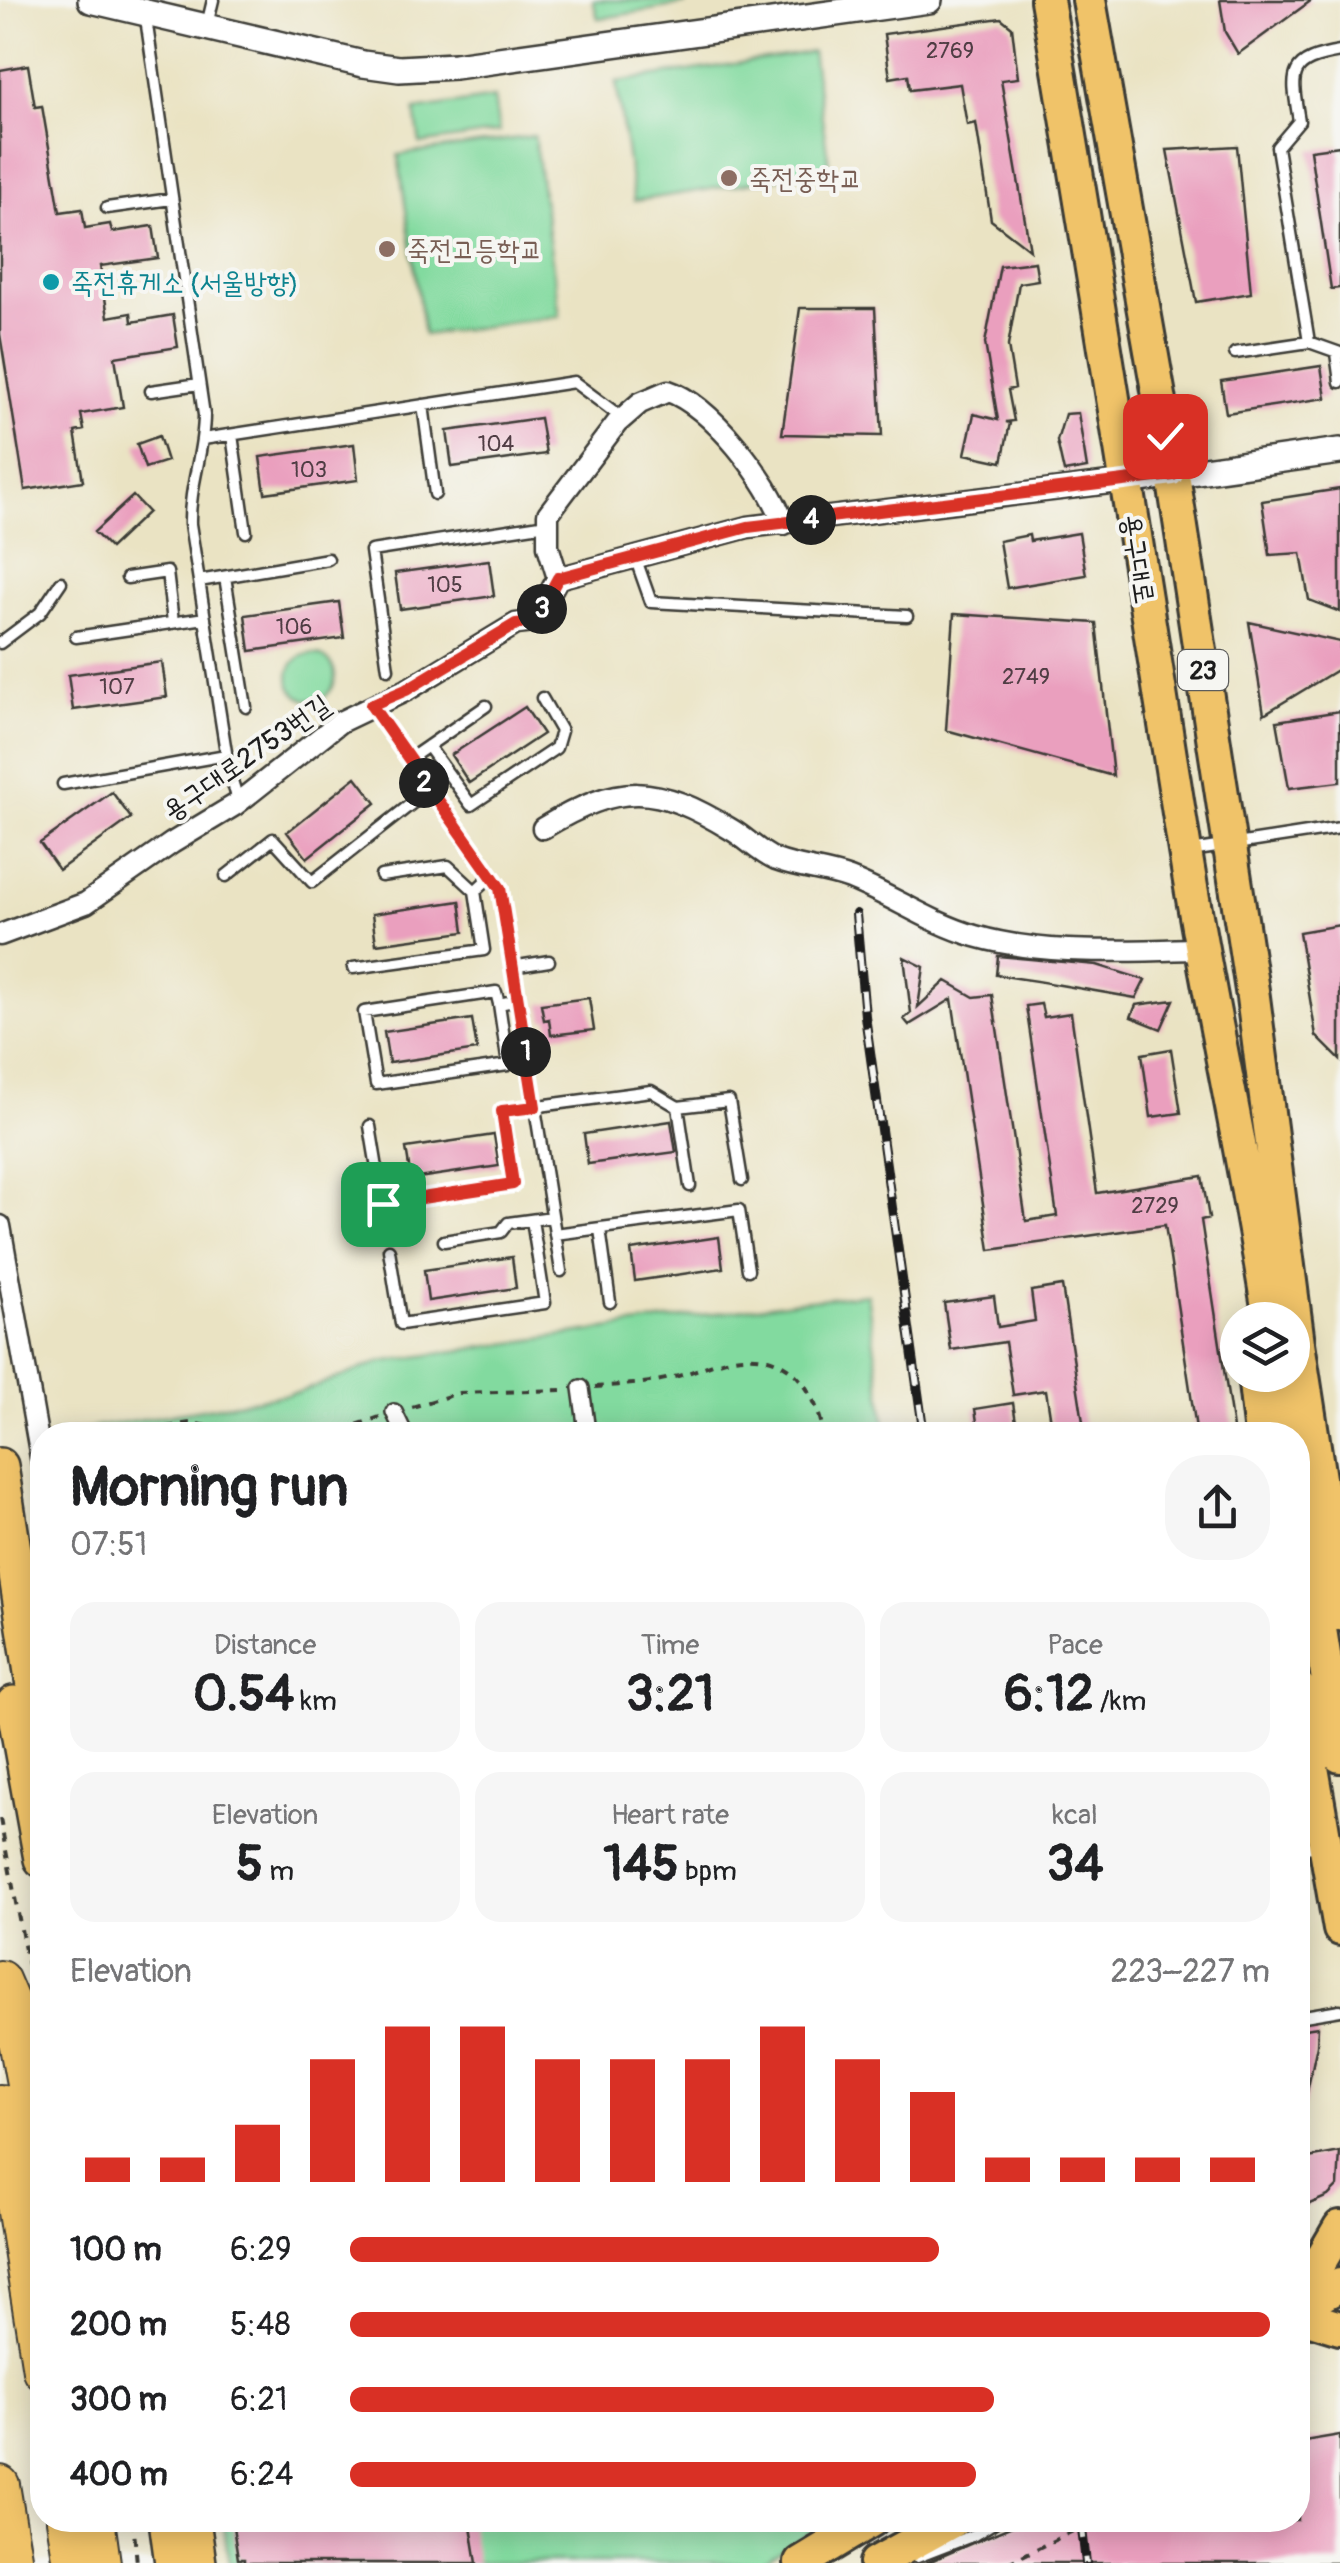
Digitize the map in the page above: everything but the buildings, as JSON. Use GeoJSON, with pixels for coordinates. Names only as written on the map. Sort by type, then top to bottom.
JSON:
{"type":"FeatureCollection","features":[{"type":"Feature","properties":{"kind":"highway"},"geometry":{"type":"LineString","coordinates":[[0,1466],[30,1660]]}},
{"type":"Feature","properties":{"kind":"highway"},"geometry":{"type":"LineString","coordinates":[[0,1619],[30,1791]]}},
{"type":"Feature","properties":{"kind":"highway"},"geometry":{"type":"LineString","coordinates":[[15,1978],[12,2008],[30,2105]]}},
{"type":"Feature","properties":{"kind":"highway"},"geometry":{"type":"LineString","coordinates":[[0,2104],[30,2294]]}},
{"type":"Feature","properties":{"kind":"highway"},"geometry":{"type":"LineString","coordinates":[[0,2486],[13,2563]]}},
{"type":"Feature","properties":{"kind":"highway"},"geometry":{"type":"LineString","coordinates":[[68,2532],[73,2563]]}},
{"type":"Feature","properties":{"kind":"highway"},"geometry":{"type":"LineString","coordinates":[[97,2532],[101,2563]]}},
{"type":"Feature","properties":{"kind":"highway"},"geometry":{"type":"LineString","coordinates":[[168,2532],[172,2563]]}},
{"type":"Feature","properties":{"kind":"highway"},"geometry":{"type":"LineString","coordinates":[[194,2532],[198,2563]]}},
{"type":"Feature","properties":{"kind":"main road","name":"용구대로"},"geometry":{"type":"LineString","coordinates":[[1047,0],[1185,852],[1267,1302]]}},
{"type":"Feature","properties":{"kind":"main road","name":"용구대로"},"geometry":{"type":"LineString","coordinates":[[1088,0],[1173,475],[1253,997],[1298,1343],[1340,1614]]}},
{"type":"Feature","properties":{"kind":"main road","name":"용구대로"},"geometry":{"type":"LineString","coordinates":[[1253,997],[1292,1179],[1340,1485]]}},
{"type":"Feature","properties":{"kind":"main road","name":"용구대로"},"geometry":{"type":"LineString","coordinates":[[1214,1000],[1230,1186],[1246,1302]]}},
{"type":"Feature","properties":{"kind":"main road"},"geometry":{"type":"LineString","coordinates":[[1256,1392],[1259,1422]]}},
{"type":"Feature","properties":{"kind":"main road"},"geometry":{"type":"LineString","coordinates":[[1281,1392],[1286,1422]]}},
{"type":"Feature","properties":{"kind":"main road"},"geometry":{"type":"LineString","coordinates":[[1310,1566],[1340,1756]]}},
{"type":"Feature","properties":{"kind":"main road"},"geometry":{"type":"LineString","coordinates":[[1311,1847],[1340,1929]]}},
{"type":"Feature","properties":{"kind":"main road"},"geometry":{"type":"LineString","coordinates":[[1310,2278],[1340,2227]]}},
{"type":"Feature","properties":{"kind":"main road"},"geometry":{"type":"LineString","coordinates":[[1310,2304],[1340,2285]]}},
{"type":"Feature","properties":{"kind":"main road"},"geometry":{"type":"LineString","coordinates":[[1310,2316],[1340,2328]]}},
{"type":"Feature","properties":{"kind":"main road"},"geometry":{"type":"LineString","coordinates":[[801,2563],[852,2532]]}},
{"type":"Feature","properties":{"kind":"main road"},"geometry":{"type":"LineString","coordinates":[[876,2563],[932,2532]]}},
{"type":"Feature","properties":{"kind":"street"},"geometry":{"type":"LineString","coordinates":[[91,0],[399,70],[455,66],[929,0]]}},
{"type":"Feature","properties":{"kind":"street"},"geometry":{"type":"LineString","coordinates":[[784,524],[769,492],[742,452],[684,396],[668,392],[640,403],[617,423],[548,514],[548,546],[558,578],[725,532],[1340,451]]}},
{"type":"Feature","properties":{"kind":"street","name":"용구대로2753번길"},"geometry":{"type":"LineString","coordinates":[[0,934],[86,903],[172,843],[236,805],[340,722],[406,690],[516,624],[534,622],[558,578]]}},
{"type":"Feature","properties":{"kind":"street"},"geometry":{"type":"LineString","coordinates":[[543,828],[599,799],[650,792],[704,814],[775,859],[851,880],[942,925],[979,937],[1075,950],[1202,950]]}},
{"type":"Feature","properties":{"kind":"street"},"geometry":{"type":"LineString","coordinates":[[0,1226],[35,1422]]}},
{"type":"Feature","properties":{"kind":"street"},"geometry":{"type":"LineString","coordinates":[[581,1388],[586,1422]]}},
{"type":"Feature","properties":{"kind":"street"},"geometry":{"type":"LineString","coordinates":[[394,1412],[399,1422]]}},
{"type":"Feature","properties":{"kind":"lane"},"geometry":{"type":"LineString","coordinates":[[207,26],[214,0]]}},
{"type":"Feature","properties":{"kind":"lane"},"geometry":{"type":"LineString","coordinates":[[144,12],[200,384],[203,439],[190,506],[236,805]]}},
{"type":"Feature","properties":{"kind":"lane"},"geometry":{"type":"LineString","coordinates":[[1309,342],[1277,147],[1299,121],[1293,83],[1297,68],[1312,57],[1340,52]]}},
{"type":"Feature","properties":{"kind":"lane"},"geometry":{"type":"LineString","coordinates":[[107,208],[170,198]]}},
{"type":"Feature","properties":{"kind":"lane"},"geometry":{"type":"LineString","coordinates":[[1235,353],[1309,342],[1338,353],[1340,382]]}},
{"type":"Feature","properties":{"kind":"lane"},"geometry":{"type":"LineString","coordinates":[[203,439],[574,382],[613,411]]}},
{"type":"Feature","properties":{"kind":"lane"},"geometry":{"type":"LineString","coordinates":[[151,391],[200,384]]}},
{"type":"Feature","properties":{"kind":"lane"},"geometry":{"type":"LineString","coordinates":[[423,405],[435,494]]}},
{"type":"Feature","properties":{"kind":"lane"},"geometry":{"type":"LineString","coordinates":[[232,434],[246,532]]}},
{"type":"Feature","properties":{"kind":"lane"},"geometry":{"type":"LineString","coordinates":[[388,668],[371,551],[548,524]]}},
{"type":"Feature","properties":{"kind":"lane"},"geometry":{"type":"LineString","coordinates":[[635,556],[651,602],[907,616]]}},
{"type":"Feature","properties":{"kind":"lane"},"geometry":{"type":"LineString","coordinates":[[199,581],[328,559]]}},
{"type":"Feature","properties":{"kind":"lane"},"geometry":{"type":"LineString","coordinates":[[127,578],[168,572],[173,622]]}},
{"type":"Feature","properties":{"kind":"lane"},"geometry":{"type":"LineString","coordinates":[[225,576],[246,707]]}},
{"type":"Feature","properties":{"kind":"lane"},"geometry":{"type":"LineString","coordinates":[[0,643],[40,613],[61,582]]}},
{"type":"Feature","properties":{"kind":"lane"},"geometry":{"type":"LineString","coordinates":[[76,637],[205,618]]}},
{"type":"Feature","properties":{"kind":"lane"},"geometry":{"type":"LineString","coordinates":[[428,746],[471,805],[556,748],[561,731],[542,698]]}},
{"type":"Feature","properties":{"kind":"lane"},"geometry":{"type":"LineString","coordinates":[[371,705],[500,888],[561,1270]]}},
{"type":"Feature","properties":{"kind":"lane"},"geometry":{"type":"LineString","coordinates":[[408,760],[486,706]]}},
{"type":"Feature","properties":{"kind":"lane"},"geometry":{"type":"LineString","coordinates":[[62,784],[226,755]]}},
{"type":"Feature","properties":{"kind":"lane"},"geometry":{"type":"LineString","coordinates":[[226,876],[273,839],[312,882],[429,790]]}},
{"type":"Feature","properties":{"kind":"lane"},"geometry":{"type":"LineString","coordinates":[[1185,852],[1340,828]]}},
{"type":"Feature","properties":{"kind":"lane"},"geometry":{"type":"LineString","coordinates":[[353,968],[484,950],[475,890],[448,866],[381,876]]}},
{"type":"Feature","properties":{"kind":"lane"},"geometry":{"type":"LineString","coordinates":[[475,890],[492,876]]}},
{"type":"Feature","properties":{"kind":"lane"},"geometry":{"type":"LineString","coordinates":[[512,967],[549,962]]}},
{"type":"Feature","properties":{"kind":"lane"},"geometry":{"type":"LineString","coordinates":[[496,992],[498,1004],[508,1065],[376,1084],[364,1012],[496,992]]}},
{"type":"Feature","properties":{"kind":"lane"},"geometry":{"type":"LineString","coordinates":[[498,1004],[518,1000]]}},
{"type":"Feature","properties":{"kind":"lane"},"geometry":{"type":"LineString","coordinates":[[370,1126],[383,1204],[513,1184],[502,1111],[651,1091],[678,1107],[729,1101],[742,1180]]}},
{"type":"Feature","properties":{"kind":"lane"},"geometry":{"type":"LineString","coordinates":[[678,1107],[690,1186]]}},
{"type":"Feature","properties":{"kind":"lane"},"geometry":{"type":"LineString","coordinates":[[555,1234],[739,1210],[748,1270]]}},
{"type":"Feature","properties":{"kind":"lane"},"geometry":{"type":"LineString","coordinates":[[444,1240],[501,1232],[508,1222],[552,1217]]}},
{"type":"Feature","properties":{"kind":"lane"},"geometry":{"type":"LineString","coordinates":[[389,1250],[402,1324],[546,1302],[532,1220]]}},
{"type":"Feature","properties":{"kind":"lane"},"geometry":{"type":"LineString","coordinates":[[600,1228],[610,1302]]}},
{"type":"Feature","properties":{"kind":"lane"},"geometry":{"type":"LineString","coordinates":[[1310,2015],[1340,2010]]}},
{"type":"Feature","properties":{"kind":"lane"},"geometry":{"type":"LineString","coordinates":[[902,2563],[977,2532]]}},
{"type":"Feature","properties":{"kind":"path"},"geometry":{"type":"LineString","coordinates":[[0,1819],[15,1978]]}},
{"type":"Feature","properties":{"kind":"path"},"geometry":{"type":"LineString","coordinates":[[134,2532],[137,2563]]}},
{"type":"Feature","properties":{"kind":"path"},"geometry":{"type":"LineString","coordinates":[[1008,2563],[1071,2532]]}},
{"type":"Feature","properties":{"kind":"green space"},"geometry":{"type":"Polygon","coordinates":[[[593,0],[685,0],[685,4],[598,19],[593,0]]]}},
{"type":"Feature","properties":{"kind":"green space"},"geometry":{"type":"Polygon","coordinates":[[[812,52],[830,170],[634,201],[616,82],[812,52]]]}},
{"type":"Feature","properties":{"kind":"green space"},"geometry":{"type":"Polygon","coordinates":[[[494,98],[499,132],[420,144],[415,110],[494,98]]]}},
{"type":"Feature","properties":{"kind":"green space"},"geometry":{"type":"Polygon","coordinates":[[[534,136],[560,316],[424,335],[398,155],[534,136]]]}},
{"type":"Feature","properties":{"kind":"green space"},"geometry":{"type":"Polygon","coordinates":[[[312,654],[328,661],[335,677],[328,693],[312,700],[296,693],[289,677],[296,661],[312,654]]]}},
{"type":"Feature","properties":{"kind":"green space"},"geometry":{"type":"Polygon","coordinates":[[[867,1294],[885,1422],[127,1422],[300,1392],[381,1362],[867,1294]]]}},
{"type":"Feature","properties":{"kind":"green space"},"geometry":{"type":"Polygon","coordinates":[[[225,2532],[812,2532],[761,2563],[229,2563],[225,2532]]]}},
{"type":"Feature","properties":{"kind":"railway"},"geometry":{"type":"LineString","coordinates":[[856,914],[865,1016],[922,1422]]}},
{"type":"Feature","properties":{"kind":"railway"},"geometry":{"type":"LineString","coordinates":[[1082,2532],[1086,2563]]}},
{"type":"Feature","properties":{"kind":"place","name":"죽전중학교"},"geometry":{"type":"Point","coordinates":[729,178]}},
{"type":"Feature","properties":{"kind":"place","name":"죽전고등학교"},"geometry":{"type":"Point","coordinates":[387,249]}},
{"type":"Feature","properties":{"kind":"place","name":"죽전휴게소 (서울방향)"},"geometry":{"type":"Point","coordinates":[51,282]}},
{"type":"Feature","properties":{"kind":"route"},"geometry":{"type":"LineString","coordinates":[[383,1204],[513,1184],[502,1111],[535,1107],[500,888],[371,705],[406,690],[516,624],[534,622],[558,578],[748,527],[1173,475],[1165,436]]}}]}
